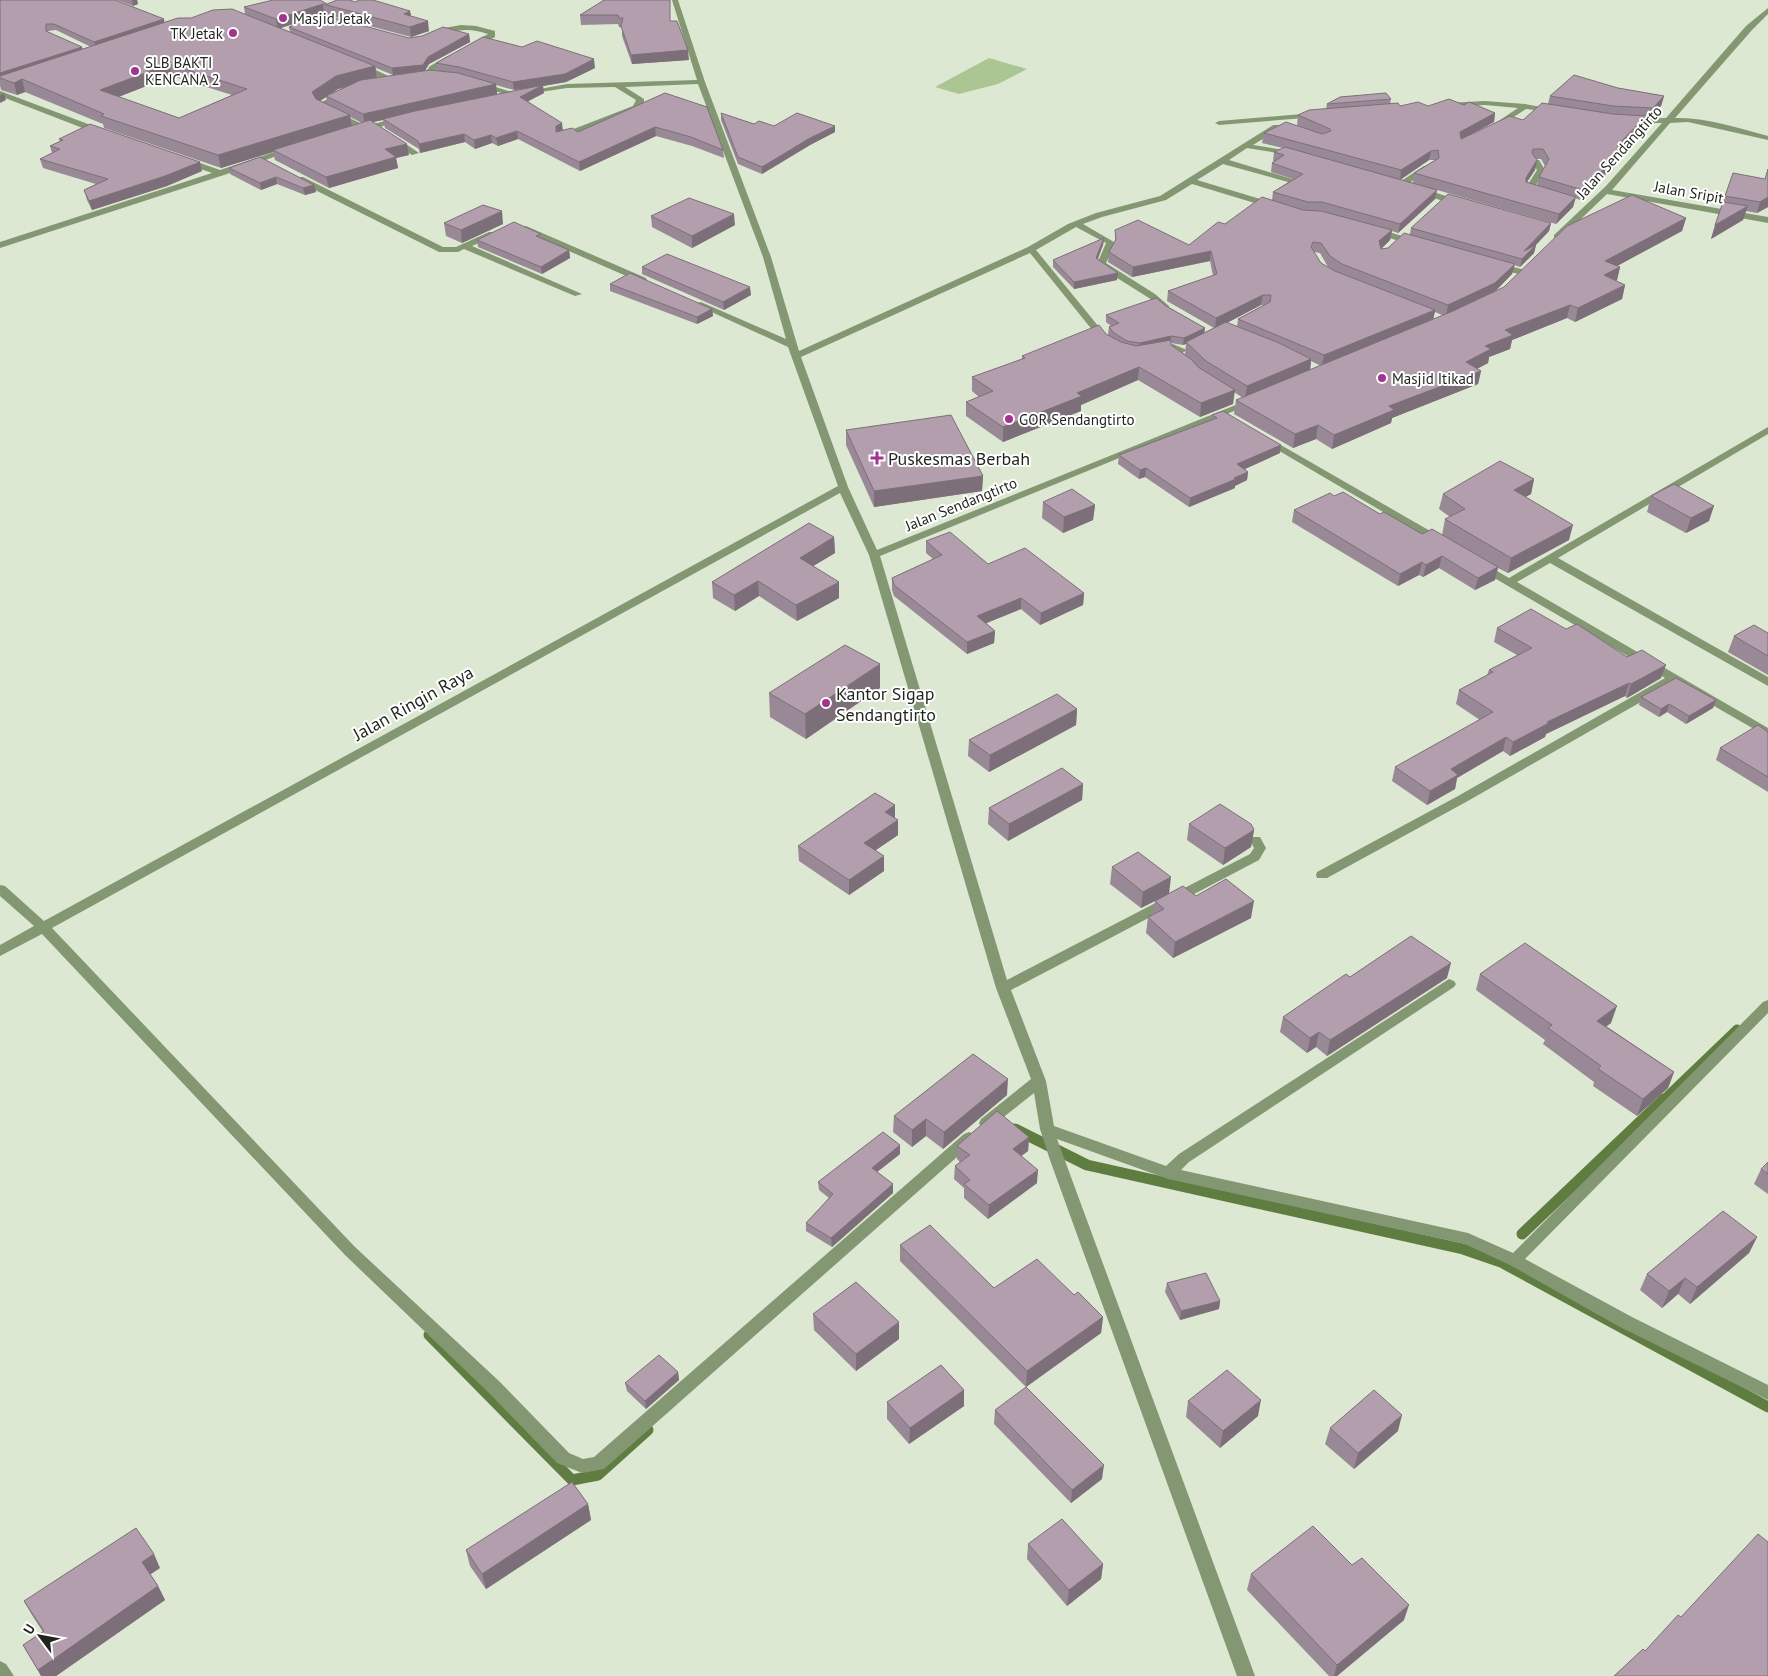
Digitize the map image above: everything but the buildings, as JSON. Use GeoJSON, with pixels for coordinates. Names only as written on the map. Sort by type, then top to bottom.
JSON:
{"type":"FeatureCollection","features":[{"type":"Feature","properties":{"kind":"street"},"geometry":{"type":"LineString","coordinates":[[675,0],[701,82],[767,257],[795,350],[842,487],[874,555],[1003,988],[1039,1081],[1048,1129],[1246,1676]]}},
{"type":"Feature","properties":{"kind":"street","name":"Jalan Sendangtirto"},"geometry":{"type":"LineString","coordinates":[[1549,245],[1558,230],[1584,205],[1605,191],[1749,28],[1768,10]]}},
{"type":"Feature","properties":{"kind":"street"},"geometry":{"type":"LineString","coordinates":[[424,40],[452,26],[462,25],[492,34],[491,37],[469,48]]}},
{"type":"Feature","properties":{"kind":"street"},"geometry":{"type":"LineString","coordinates":[[418,76],[432,76],[433,68],[461,52]]}},
{"type":"Feature","properties":{"kind":"street"},"geometry":{"type":"LineString","coordinates":[[356,65],[391,79]]}},
{"type":"Feature","properties":{"kind":"street"},"geometry":{"type":"LineString","coordinates":[[372,84],[400,78]]}},
{"type":"Feature","properties":{"kind":"street"},"geometry":{"type":"LineString","coordinates":[[496,98],[566,86],[701,82]]}},
{"type":"Feature","properties":{"kind":"street"},"geometry":{"type":"LineString","coordinates":[[470,83],[514,94]]}},
{"type":"Feature","properties":{"kind":"street"},"geometry":{"type":"LineString","coordinates":[[561,137],[636,108],[640,103],[640,99],[616,84]]}},
{"type":"Feature","properties":{"kind":"street"},"geometry":{"type":"LineString","coordinates":[[346,92],[320,105],[322,108],[364,129]]}},
{"type":"Feature","properties":{"kind":"street"},"geometry":{"type":"LineString","coordinates":[[0,93],[108,134]]}},
{"type":"Feature","properties":{"kind":"street"},"geometry":{"type":"LineString","coordinates":[[1437,106],[1485,103],[1558,111]]}},
{"type":"Feature","properties":{"kind":"street"},"geometry":{"type":"LineString","coordinates":[[1457,104],[1480,113]]}},
{"type":"Feature","properties":{"kind":"street"},"geometry":{"type":"LineString","coordinates":[[1487,131],[1525,106]]}},
{"type":"Feature","properties":{"kind":"street"},"geometry":{"type":"LineString","coordinates":[[1219,123],[1255,118],[1322,114]]}},
{"type":"Feature","properties":{"kind":"street"},"geometry":{"type":"LineString","coordinates":[[348,133],[406,117]]}},
{"type":"Feature","properties":{"kind":"street"},"geometry":{"type":"LineString","coordinates":[[687,299],[795,350],[1031,249],[1076,224],[1163,198],[1247,146],[1286,126],[1255,118]]}},
{"type":"Feature","properties":{"kind":"street"},"geometry":{"type":"LineString","coordinates":[[1618,120],[1665,122],[1688,120],[1726,127],[1768,138]]}},
{"type":"Feature","properties":{"kind":"street"},"geometry":{"type":"LineString","coordinates":[[373,126],[382,132]]}},
{"type":"Feature","properties":{"kind":"street"},"geometry":{"type":"LineString","coordinates":[[390,137],[416,153]]}},
{"type":"Feature","properties":{"kind":"street"},"geometry":{"type":"LineString","coordinates":[[1247,146],[1285,152],[1304,158]]}},
{"type":"Feature","properties":{"kind":"street"},"geometry":{"type":"LineString","coordinates":[[0,244],[298,148]]}},
{"type":"Feature","properties":{"kind":"street"},"geometry":{"type":"LineString","coordinates":[[178,159],[221,173]]}},
{"type":"Feature","properties":{"kind":"street"},"geometry":{"type":"LineString","coordinates":[[262,159],[270,164]]}},
{"type":"Feature","properties":{"kind":"street"},"geometry":{"type":"LineString","coordinates":[[1223,161],[1296,183]]}},
{"type":"Feature","properties":{"kind":"street"},"geometry":{"type":"LineString","coordinates":[[1536,162],[1540,170],[1529,189],[1551,197]]}},
{"type":"Feature","properties":{"kind":"street"},"geometry":{"type":"LineString","coordinates":[[1433,164],[1397,184],[1441,201],[1469,206]]}},
{"type":"Feature","properties":{"kind":"street"},"geometry":{"type":"LineString","coordinates":[[288,173],[434,248],[450,250],[464,246],[502,229]]}},
{"type":"Feature","properties":{"kind":"street"},"geometry":{"type":"LineString","coordinates":[[1192,181],[1286,210]]}},
{"type":"Feature","properties":{"kind":"street","name":"Jalan Sripit"},"geometry":{"type":"LineString","coordinates":[[1605,191],[1768,220]]}},
{"type":"Feature","properties":{"kind":"street"},"geometry":{"type":"LineString","coordinates":[[515,224],[651,283]]}},
{"type":"Feature","properties":{"kind":"street"},"geometry":{"type":"LineString","coordinates":[[1076,224],[1110,242],[1109,249],[1101,264],[1176,314]]}},
{"type":"Feature","properties":{"kind":"street"},"geometry":{"type":"LineString","coordinates":[[1397,242],[1412,228]]}},
{"type":"Feature","properties":{"kind":"street"},"geometry":{"type":"LineString","coordinates":[[1365,229],[1397,242],[1419,244]]}},
{"type":"Feature","properties":{"kind":"street"},"geometry":{"type":"LineString","coordinates":[[464,246],[578,294]]}},
{"type":"Feature","properties":{"kind":"street"},"geometry":{"type":"LineString","coordinates":[[1031,249],[1100,335],[1115,348]]}},
{"type":"Feature","properties":{"kind":"street"},"geometry":{"type":"LineString","coordinates":[[1484,262],[1522,272]]}},
{"type":"Feature","properties":{"kind":"street"},"geometry":{"type":"LineString","coordinates":[[1146,354],[1169,348],[1184,352]]}},
{"type":"Feature","properties":{"kind":"street","name":"Jalan Sendangtirto"},"geometry":{"type":"LineString","coordinates":[[874,555],[1221,413],[1240,402],[1261,398]]}},
{"type":"Feature","properties":{"kind":"street"},"geometry":{"type":"LineString","coordinates":[[1221,413],[1238,423]]}},
{"type":"Feature","properties":{"kind":"street"},"geometry":{"type":"LineString","coordinates":[[1510,582],[1768,430]]}},
{"type":"Feature","properties":{"kind":"street"},"geometry":{"type":"LineString","coordinates":[[1255,433],[1450,548]]}},
{"type":"Feature","properties":{"kind":"street","name":"Jalan Ringin Raya"},"geometry":{"type":"LineString","coordinates":[[0,951],[842,487]]}},
{"type":"Feature","properties":{"kind":"street"},"geometry":{"type":"LineString","coordinates":[[1550,558],[1768,682]]}},
{"type":"Feature","properties":{"kind":"street"},"geometry":{"type":"LineString","coordinates":[[1476,562],[1768,733]]}},
{"type":"Feature","properties":{"kind":"street"},"geometry":{"type":"LineString","coordinates":[[1322,875],[1471,794],[1674,678]]}},
{"type":"Feature","properties":{"kind":"street"},"geometry":{"type":"LineString","coordinates":[[1003,988],[1254,857],[1260,848],[1256,840]]}},
{"type":"Feature","properties":{"kind":"street"},"geometry":{"type":"LineString","coordinates":[[0,889],[43,929],[350,1251],[494,1387],[563,1458],[582,1466],[598,1464],[991,1118],[1039,1081]]}},
{"type":"Feature","properties":{"kind":"street"},"geometry":{"type":"LineString","coordinates":[[1168,1174],[1184,1158],[1449,984]]}},
{"type":"Feature","properties":{"kind":"street"},"geometry":{"type":"LineString","coordinates":[[1515,1262],[1524,1248],[1768,1005]]}},
{"type":"Feature","properties":{"kind":"street"},"geometry":{"type":"LineString","coordinates":[[1048,1129],[1168,1174],[1468,1239],[1626,1322],[1768,1393]]}},
{"type":"Feature","properties":{"kind":"street"},"geometry":{"type":"LineString","coordinates":[[0,1670],[5,1676]]}},
{"type":"Feature","properties":{"kind":"green space"},"geometry":{"type":"Polygon","coordinates":[[[989,58],[1027,69],[998,84],[959,94],[935,87],[989,58]]]}},
{"type":"Feature","properties":{"kind":"waterway"},"geometry":{"type":"LineString","coordinates":[[1663,1100],[1737,1029]]}},
{"type":"Feature","properties":{"kind":"waterway"},"geometry":{"type":"LineString","coordinates":[[1522,1234],[1664,1099]]}},
{"type":"Feature","properties":{"kind":"waterway"},"geometry":{"type":"LineString","coordinates":[[1015,1129],[1087,1165],[1463,1249],[1501,1262],[1768,1407]]}},
{"type":"Feature","properties":{"kind":"waterway"},"geometry":{"type":"LineString","coordinates":[[429,1335],[572,1480],[598,1475],[648,1430]]}},
{"type":"Feature","properties":{"kind":"place","name":"Masjid Jetak"},"geometry":{"type":"Point","coordinates":[283,18]}},
{"type":"Feature","properties":{"kind":"place","name":"TK Jetak"},"geometry":{"type":"Point","coordinates":[233,33]}},
{"type":"Feature","properties":{"kind":"place","name":"SLB BAKTI KENCANA 2"},"geometry":{"type":"Point","coordinates":[135,71]}},
{"type":"Feature","properties":{"kind":"place","name":"Masjid Itikad"},"geometry":{"type":"Point","coordinates":[1382,378]}},
{"type":"Feature","properties":{"kind":"place","name":"GOR Sendangtirto"},"geometry":{"type":"Point","coordinates":[1009,419]}},
{"type":"Feature","properties":{"kind":"place","name":"Puskesmas Berbah"},"geometry":{"type":"Point","coordinates":[877,458]}},
{"type":"Feature","properties":{"kind":"place","name":"Kantor Sigap Sendangtirto"},"geometry":{"type":"Point","coordinates":[826,703]}}]}
